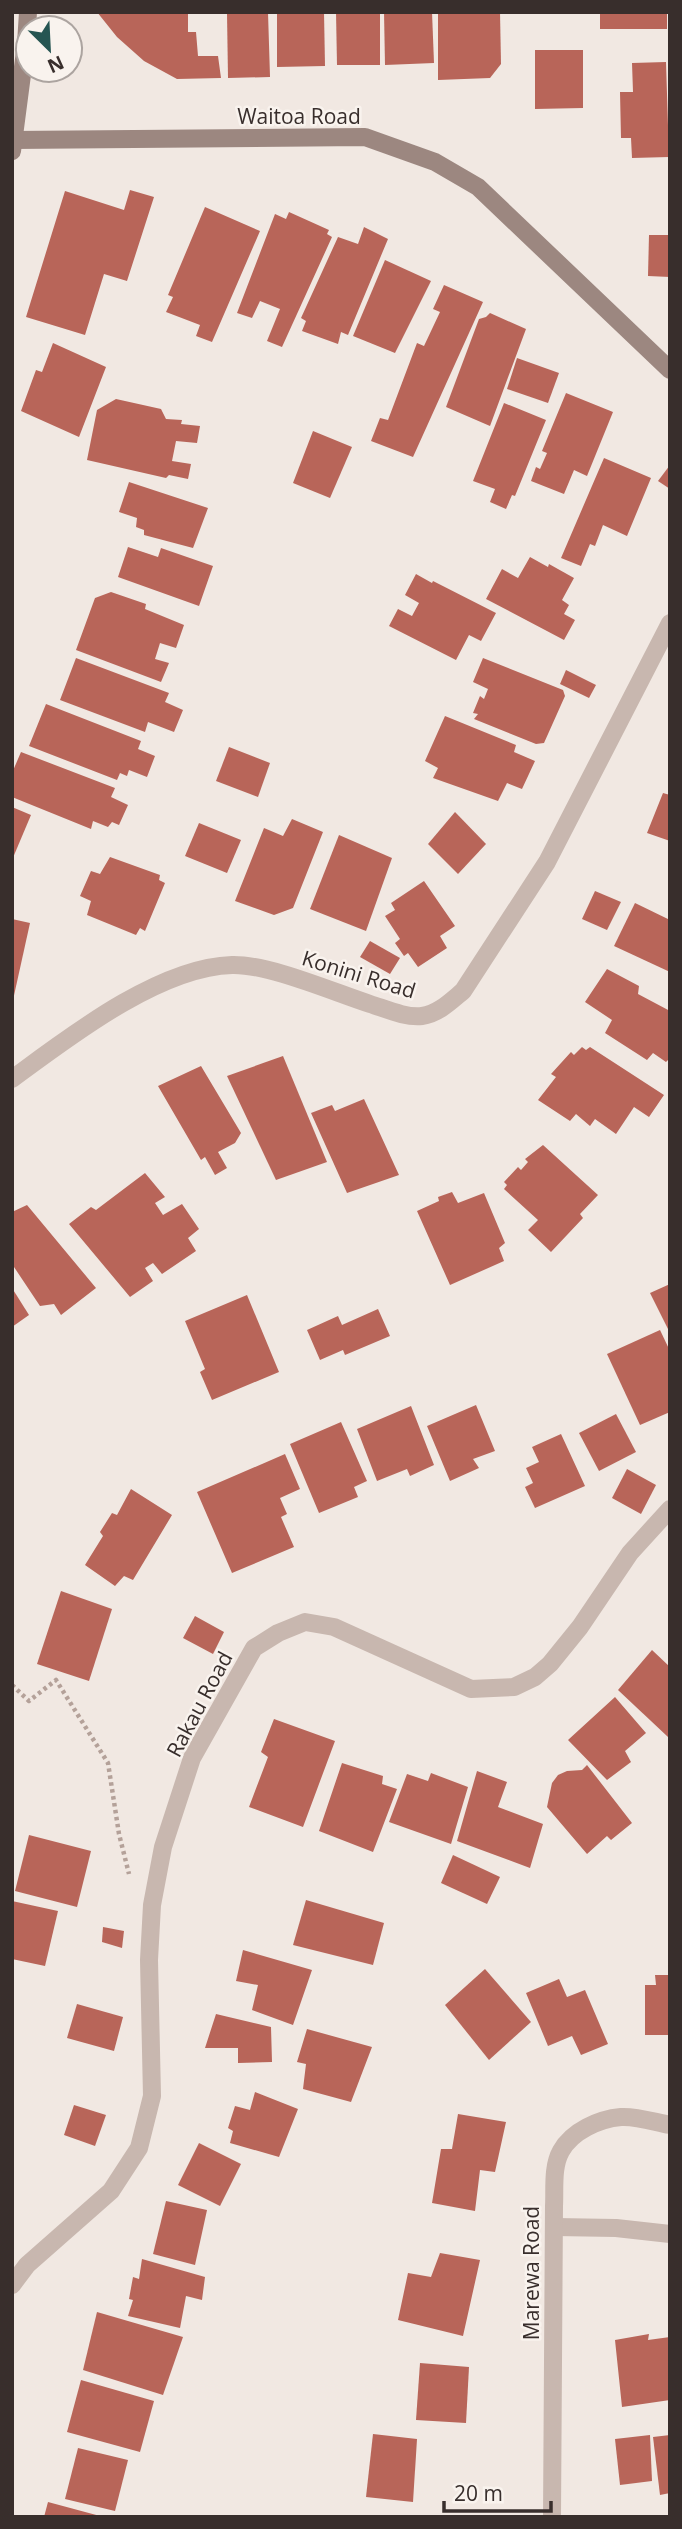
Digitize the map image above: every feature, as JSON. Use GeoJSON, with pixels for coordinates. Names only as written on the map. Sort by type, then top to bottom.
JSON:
{"type":"FeatureCollection","features":[{"type":"Feature","properties":{"kind":"street"},"geometry":{"type":"LineString","coordinates":[[13,144],[28,12]]}},
{"type":"Feature","properties":{"kind":"street","name":"Waitoa Road"},"geometry":{"type":"LineString","coordinates":[[13,144],[365,138],[435,162],[478,187],[670,370]]}},
{"type":"Feature","properties":{"kind":"street","name":"Konini Road"},"geometry":{"type":"LineString","coordinates":[[12,1079],[94,1019],[154,987],[198,971],[233,965],[274,972],[395,1013],[422,1016],[446,1006],[463,991],[547,862],[670,623]]}},
{"type":"Feature","properties":{"kind":"street","name":"Rakau Road"},"geometry":{"type":"LineString","coordinates":[[12,2285],[27,2264],[111,2191],[139,2148],[152,2096],[149,1960],[152,1905],[163,1847],[192,1758],[254,1648],[278,1633],[305,1622],[334,1627],[471,1689],[514,1687],[535,1677],[550,1664],[580,1627],[630,1553],[670,1509]]}},
{"type":"Feature","properties":{"kind":"street","name":"Marewa Road"},"geometry":{"type":"LineString","coordinates":[[552,2517],[555,2170],[561,2151],[574,2136],[587,2127],[621,2117],[670,2125]]}},
{"type":"Feature","properties":{"kind":"street"},"geometry":{"type":"LineString","coordinates":[[555,2227],[616,2228],[670,2234]]}},
{"type":"Feature","properties":{"kind":"path"},"geometry":{"type":"LineString","coordinates":[[12,1685],[29,1701],[57,1680],[108,1763],[119,1835],[131,1885]]}},
{"type":"Feature","properties":{"kind":"building"},"geometry":{"type":"Polygon","coordinates":[[[97,12],[188,12],[188,32],[196,32],[198,56],[218,56],[221,78],[177,79],[144,61],[117,37],[97,12]]]}},
{"type":"Feature","properties":{"kind":"building"},"geometry":{"type":"Polygon","coordinates":[[[268,12],[270,77],[228,78],[227,13],[268,12]]]}},
{"type":"Feature","properties":{"kind":"building"},"geometry":{"type":"Polygon","coordinates":[[[277,12],[324,12],[325,66],[277,67],[277,12]]]}},
{"type":"Feature","properties":{"kind":"building"},"geometry":{"type":"Polygon","coordinates":[[[336,12],[380,12],[380,65],[337,65],[336,12]]]}},
{"type":"Feature","properties":{"kind":"building"},"geometry":{"type":"Polygon","coordinates":[[[384,12],[432,12],[434,63],[385,65],[384,12]]]}},
{"type":"Feature","properties":{"kind":"building"},"geometry":{"type":"Polygon","coordinates":[[[438,12],[500,12],[501,64],[490,78],[438,80],[438,12]]]}},
{"type":"Feature","properties":{"kind":"building"},"geometry":{"type":"Polygon","coordinates":[[[600,12],[667,12],[667,29],[600,29],[600,12]]]}},
{"type":"Feature","properties":{"kind":"building"},"geometry":{"type":"Polygon","coordinates":[[[535,50],[583,50],[583,108],[535,109],[535,50]]]}},
{"type":"Feature","properties":{"kind":"building"},"geometry":{"type":"Polygon","coordinates":[[[666,62],[669,157],[632,158],[631,138],[621,138],[620,92],[633,92],[632,63],[666,62]]]}},
{"type":"Feature","properties":{"kind":"building"},"geometry":{"type":"Polygon","coordinates":[[[130,190],[154,197],[127,281],[104,274],[85,335],[26,317],[65,191],[124,210],[130,190]]]}},
{"type":"Feature","properties":{"kind":"building"},"geometry":{"type":"Polygon","coordinates":[[[205,207],[260,231],[212,342],[196,336],[200,325],[166,312],[173,297],[168,295],[205,207]]]}},
{"type":"Feature","properties":{"kind":"building"},"geometry":{"type":"Polygon","coordinates":[[[289,212],[329,230],[327,234],[332,237],[282,347],[267,341],[280,309],[260,301],[252,318],[237,313],[275,214],[286,219],[289,212]]]}},
{"type":"Feature","properties":{"kind":"building"},"geometry":{"type":"Polygon","coordinates":[[[364,227],[388,239],[348,335],[341,332],[338,344],[302,331],[306,321],[301,318],[338,237],[358,244],[364,227]]]}},
{"type":"Feature","properties":{"kind":"building"},"geometry":{"type":"Polygon","coordinates":[[[649,235],[670,235],[670,277],[648,276],[649,235]]]}},
{"type":"Feature","properties":{"kind":"building"},"geometry":{"type":"Polygon","coordinates":[[[385,260],[431,281],[395,353],[353,336],[385,260]]]}},
{"type":"Feature","properties":{"kind":"building"},"geometry":{"type":"Polygon","coordinates":[[[444,285],[483,302],[413,457],[371,441],[380,418],[388,420],[417,343],[424,346],[440,312],[433,309],[444,285]]]}},
{"type":"Feature","properties":{"kind":"building"},"geometry":{"type":"Polygon","coordinates":[[[490,313],[526,329],[490,426],[446,407],[479,319],[490,313]]]}},
{"type":"Feature","properties":{"kind":"building"},"geometry":{"type":"Polygon","coordinates":[[[53,343],[106,367],[79,437],[21,411],[36,370],[42,372],[53,343]]]}},
{"type":"Feature","properties":{"kind":"building"},"geometry":{"type":"Polygon","coordinates":[[[517,358],[559,373],[548,403],[507,389],[517,358]]]}},
{"type":"Feature","properties":{"kind":"building"},"geometry":{"type":"Polygon","coordinates":[[[566,393],[613,412],[587,476],[574,470],[564,494],[531,481],[536,467],[540,469],[547,453],[542,451],[566,393]]]}},
{"type":"Feature","properties":{"kind":"building"},"geometry":{"type":"Polygon","coordinates":[[[116,399],[161,409],[166,419],[182,420],[181,424],[200,426],[197,443],[176,441],[172,461],[191,464],[188,479],[169,475],[166,478],[87,460],[97,410],[116,399]]]}},
{"type":"Feature","properties":{"kind":"building"},"geometry":{"type":"Polygon","coordinates":[[[504,403],[546,420],[515,496],[512,495],[506,509],[490,502],[495,489],[473,481],[504,403]]]}},
{"type":"Feature","properties":{"kind":"building"},"geometry":{"type":"Polygon","coordinates":[[[313,431],[352,447],[330,498],[293,483],[313,431]]]}},
{"type":"Feature","properties":{"kind":"building"},"geometry":{"type":"Polygon","coordinates":[[[604,458],[651,478],[627,536],[603,525],[595,546],[590,544],[581,566],[561,558],[604,458]]]}},
{"type":"Feature","properties":{"kind":"building"},"geometry":{"type":"Polygon","coordinates":[[[670,465],[670,489],[658,481],[670,465]]]}},
{"type":"Feature","properties":{"kind":"building"},"geometry":{"type":"Polygon","coordinates":[[[129,482],[208,508],[193,548],[144,535],[144,530],[136,527],[137,518],[119,512],[129,482]]]}},
{"type":"Feature","properties":{"kind":"building"},"geometry":{"type":"Polygon","coordinates":[[[128,547],[158,557],[161,548],[213,566],[199,606],[118,577],[128,547]]]}},
{"type":"Feature","properties":{"kind":"building"},"geometry":{"type":"Polygon","coordinates":[[[530,557],[574,578],[562,600],[569,605],[564,614],[575,620],[564,640],[486,599],[502,569],[518,578],[530,557]]]}},
{"type":"Feature","properties":{"kind":"building"},"geometry":{"type":"Polygon","coordinates":[[[416,574],[496,613],[481,641],[469,635],[456,660],[389,626],[398,609],[412,616],[419,603],[405,595],[416,574]]]}},
{"type":"Feature","properties":{"kind":"building"},"geometry":{"type":"Polygon","coordinates":[[[111,592],[146,604],[145,609],[184,625],[176,648],[160,643],[155,659],[169,663],[161,682],[76,650],[95,598],[111,592]]]}},
{"type":"Feature","properties":{"kind":"building"},"geometry":{"type":"Polygon","coordinates":[[[76,658],[169,693],[165,702],[183,710],[174,732],[148,722],[145,732],[60,700],[76,658]]]}},
{"type":"Feature","properties":{"kind":"building"},"geometry":{"type":"Polygon","coordinates":[[[483,658],[563,690],[565,696],[544,743],[536,744],[474,719],[478,714],[473,713],[480,696],[484,699],[488,689],[473,682],[483,658]]]}},
{"type":"Feature","properties":{"kind":"building"},"geometry":{"type":"Polygon","coordinates":[[[566,670],[596,685],[589,698],[560,684],[566,670]]]}},
{"type":"Feature","properties":{"kind":"building"},"geometry":{"type":"Polygon","coordinates":[[[46,704],[141,741],[138,749],[155,756],[147,777],[129,770],[127,776],[120,773],[117,780],[29,746],[46,704]]]}},
{"type":"Feature","properties":{"kind":"building"},"geometry":{"type":"Polygon","coordinates":[[[445,716],[516,745],[514,752],[535,761],[522,789],[507,783],[498,801],[433,778],[438,768],[425,761],[445,716]]]}},
{"type":"Feature","properties":{"kind":"building"},"geometry":{"type":"Polygon","coordinates":[[[229,747],[270,763],[258,797],[216,781],[229,747]]]}},
{"type":"Feature","properties":{"kind":"building"},"geometry":{"type":"Polygon","coordinates":[[[21,752],[115,788],[111,797],[128,805],[119,825],[112,822],[108,827],[93,821],[91,829],[12,797],[12,773],[21,752]]]}},
{"type":"Feature","properties":{"kind":"building"},"geometry":{"type":"Polygon","coordinates":[[[663,793],[670,795],[670,841],[647,833],[663,793]]]}},
{"type":"Feature","properties":{"kind":"building"},"geometry":{"type":"Polygon","coordinates":[[[12,807],[31,815],[12,860],[12,807]]]}},
{"type":"Feature","properties":{"kind":"building"},"geometry":{"type":"Polygon","coordinates":[[[455,812],[486,844],[458,874],[428,844],[455,812]]]}},
{"type":"Feature","properties":{"kind":"building"},"geometry":{"type":"Polygon","coordinates":[[[292,819],[323,832],[293,908],[274,915],[235,901],[264,828],[283,836],[292,819]]]}},
{"type":"Feature","properties":{"kind":"building"},"geometry":{"type":"Polygon","coordinates":[[[199,823],[241,840],[227,873],[185,856],[199,823]]]}},
{"type":"Feature","properties":{"kind":"building"},"geometry":{"type":"Polygon","coordinates":[[[339,835],[392,858],[366,931],[310,909],[339,835]]]}},
{"type":"Feature","properties":{"kind":"building"},"geometry":{"type":"Polygon","coordinates":[[[110,857],[160,875],[159,880],[165,883],[145,931],[140,928],[136,935],[87,915],[91,901],[80,896],[91,871],[100,874],[110,857]]]}},
{"type":"Feature","properties":{"kind":"building"},"geometry":{"type":"Polygon","coordinates":[[[424,881],[455,926],[440,936],[447,948],[418,967],[408,953],[404,956],[395,943],[400,939],[385,916],[395,910],[391,903],[424,881]]]}},
{"type":"Feature","properties":{"kind":"building"},"geometry":{"type":"Polygon","coordinates":[[[595,891],[621,902],[607,930],[582,919],[595,891]]]}},
{"type":"Feature","properties":{"kind":"building"},"geometry":{"type":"Polygon","coordinates":[[[635,903],[670,920],[670,972],[614,946],[635,903]]]}},
{"type":"Feature","properties":{"kind":"building"},"geometry":{"type":"Polygon","coordinates":[[[12,919],[30,923],[13,1000],[12,1000],[12,919]]]}},
{"type":"Feature","properties":{"kind":"building"},"geometry":{"type":"Polygon","coordinates":[[[370,941],[400,958],[390,974],[360,957],[370,941]]]}},
{"type":"Feature","properties":{"kind":"building"},"geometry":{"type":"Polygon","coordinates":[[[607,969],[639,986],[638,994],[670,1011],[670,1058],[666,1062],[653,1053],[647,1060],[605,1033],[612,1020],[585,1002],[607,969]]]}},
{"type":"Feature","properties":{"kind":"building"},"geometry":{"type":"Polygon","coordinates":[[[582,1047],[586,1050],[590,1047],[664,1095],[649,1117],[634,1107],[616,1134],[595,1119],[590,1126],[576,1114],[570,1121],[538,1100],[556,1077],[551,1074],[571,1052],[574,1055],[582,1047]]]}},
{"type":"Feature","properties":{"kind":"building"},"geometry":{"type":"Polygon","coordinates":[[[283,1056],[327,1162],[276,1180],[227,1076],[283,1056]]]}},
{"type":"Feature","properties":{"kind":"building"},"geometry":{"type":"Polygon","coordinates":[[[201,1066],[241,1133],[235,1143],[218,1152],[227,1168],[215,1175],[205,1157],[201,1160],[158,1086],[201,1066]]]}},
{"type":"Feature","properties":{"kind":"building"},"geometry":{"type":"Polygon","coordinates":[[[364,1099],[399,1175],[347,1193],[311,1113],[332,1105],[335,1111],[364,1099]]]}},
{"type":"Feature","properties":{"kind":"building"},"geometry":{"type":"Polygon","coordinates":[[[543,1145],[598,1195],[580,1214],[583,1218],[551,1252],[528,1230],[538,1220],[504,1189],[507,1185],[504,1182],[518,1167],[521,1170],[528,1162],[525,1159],[543,1145]]]}},
{"type":"Feature","properties":{"kind":"building"},"geometry":{"type":"Polygon","coordinates":[[[145,1173],[165,1197],[155,1203],[163,1215],[182,1204],[199,1229],[188,1238],[196,1251],[162,1274],[153,1263],[145,1268],[153,1281],[130,1297],[69,1224],[91,1207],[96,1210],[145,1173]]]}},
{"type":"Feature","properties":{"kind":"building"},"geometry":{"type":"Polygon","coordinates":[[[452,1192],[458,1203],[484,1193],[505,1243],[499,1248],[504,1261],[450,1285],[417,1211],[439,1201],[438,1197],[452,1192]]]}},
{"type":"Feature","properties":{"kind":"building"},"geometry":{"type":"Polygon","coordinates":[[[27,1205],[96,1288],[61,1315],[54,1304],[40,1306],[12,1264],[12,1212],[27,1205]]]}},
{"type":"Feature","properties":{"kind":"building"},"geometry":{"type":"Polygon","coordinates":[[[670,1284],[670,1333],[650,1293],[670,1284]]]}},
{"type":"Feature","properties":{"kind":"building"},"geometry":{"type":"Polygon","coordinates":[[[12,1288],[29,1315],[12,1327],[12,1288]]]}},
{"type":"Feature","properties":{"kind":"building"},"geometry":{"type":"Polygon","coordinates":[[[247,1295],[279,1372],[212,1400],[200,1372],[205,1369],[185,1321],[247,1295]]]}},
{"type":"Feature","properties":{"kind":"building"},"geometry":{"type":"Polygon","coordinates":[[[378,1309],[390,1336],[345,1355],[343,1350],[320,1360],[307,1330],[338,1316],[342,1325],[378,1309]]]}},
{"type":"Feature","properties":{"kind":"building"},"geometry":{"type":"Polygon","coordinates":[[[660,1330],[670,1351],[670,1412],[640,1425],[607,1354],[660,1330]]]}},
{"type":"Feature","properties":{"kind":"building"},"geometry":{"type":"Polygon","coordinates":[[[476,1405],[495,1451],[473,1459],[479,1468],[450,1481],[427,1426],[476,1405]]]}},
{"type":"Feature","properties":{"kind":"building"},"geometry":{"type":"Polygon","coordinates":[[[411,1406],[434,1465],[410,1476],[407,1469],[377,1481],[357,1429],[411,1406]]]}},
{"type":"Feature","properties":{"kind":"building"},"geometry":{"type":"Polygon","coordinates":[[[616,1414],[636,1452],[599,1471],[579,1433],[616,1414]]]}},
{"type":"Feature","properties":{"kind":"building"},"geometry":{"type":"Polygon","coordinates":[[[341,1422],[367,1481],[354,1487],[358,1497],[319,1513],[290,1444],[341,1422]]]}},
{"type":"Feature","properties":{"kind":"building"},"geometry":{"type":"Polygon","coordinates":[[[561,1434],[585,1486],[535,1508],[525,1487],[533,1483],[526,1468],[539,1462],[532,1447],[561,1434]]]}},
{"type":"Feature","properties":{"kind":"building"},"geometry":{"type":"Polygon","coordinates":[[[285,1454],[300,1489],[280,1498],[287,1514],[281,1517],[294,1547],[232,1573],[197,1492],[285,1454]]]}},
{"type":"Feature","properties":{"kind":"building"},"geometry":{"type":"Polygon","coordinates":[[[627,1469],[656,1485],[641,1514],[612,1498],[627,1469]]]}},
{"type":"Feature","properties":{"kind":"building"},"geometry":{"type":"Polygon","coordinates":[[[131,1489],[172,1515],[133,1580],[124,1576],[115,1586],[85,1565],[103,1536],[100,1532],[112,1513],[117,1515],[131,1489]]]}},
{"type":"Feature","properties":{"kind":"building"},"geometry":{"type":"Polygon","coordinates":[[[61,1591],[112,1609],[89,1681],[37,1664],[61,1591]]]}},
{"type":"Feature","properties":{"kind":"building"},"geometry":{"type":"Polygon","coordinates":[[[195,1616],[224,1632],[213,1654],[183,1638],[195,1616]]]}},
{"type":"Feature","properties":{"kind":"building"},"geometry":{"type":"Polygon","coordinates":[[[652,1650],[670,1667],[668,1737],[618,1690],[652,1650]]]}},
{"type":"Feature","properties":{"kind":"building"},"geometry":{"type":"Polygon","coordinates":[[[615,1697],[646,1733],[625,1751],[631,1762],[607,1780],[568,1740],[615,1697]]]}},
{"type":"Feature","properties":{"kind":"building"},"geometry":{"type":"Polygon","coordinates":[[[274,1719],[335,1741],[303,1827],[249,1807],[268,1757],[261,1752],[274,1719]]]}},
{"type":"Feature","properties":{"kind":"building"},"geometry":{"type":"Polygon","coordinates":[[[342,1763],[383,1776],[382,1784],[397,1789],[373,1852],[319,1831],[342,1763]]]}},
{"type":"Feature","properties":{"kind":"building"},"geometry":{"type":"Polygon","coordinates":[[[587,1765],[632,1823],[611,1840],[607,1836],[587,1854],[547,1807],[552,1783],[558,1775],[582,1770],[587,1765]]]}},
{"type":"Feature","properties":{"kind":"building"},"geometry":{"type":"Polygon","coordinates":[[[477,1771],[507,1782],[498,1807],[543,1824],[530,1868],[457,1841],[477,1771]]]}},
{"type":"Feature","properties":{"kind":"building"},"geometry":{"type":"Polygon","coordinates":[[[431,1773],[468,1787],[451,1844],[389,1822],[407,1774],[428,1781],[431,1773]]]}},
{"type":"Feature","properties":{"kind":"building"},"geometry":{"type":"Polygon","coordinates":[[[29,1835],[91,1851],[77,1907],[15,1891],[29,1835]]]}},
{"type":"Feature","properties":{"kind":"building"},"geometry":{"type":"Polygon","coordinates":[[[453,1855],[500,1877],[487,1904],[441,1883],[453,1855]]]}},
{"type":"Feature","properties":{"kind":"building"},"geometry":{"type":"Polygon","coordinates":[[[306,1900],[384,1923],[373,1965],[293,1945],[306,1900]]]}},
{"type":"Feature","properties":{"kind":"building"},"geometry":{"type":"Polygon","coordinates":[[[12,1901],[58,1911],[45,1966],[12,1959],[12,1901]]]}},
{"type":"Feature","properties":{"kind":"building"},"geometry":{"type":"Polygon","coordinates":[[[103,1927],[124,1931],[122,1948],[102,1942],[103,1927]]]}},
{"type":"Feature","properties":{"kind":"building"},"geometry":{"type":"Polygon","coordinates":[[[243,1950],[312,1970],[293,2025],[252,2010],[258,1985],[236,1981],[243,1950]]]}},
{"type":"Feature","properties":{"kind":"building"},"geometry":{"type":"Polygon","coordinates":[[[485,1969],[531,2022],[489,2060],[445,2005],[485,1969]]]}},
{"type":"Feature","properties":{"kind":"building"},"geometry":{"type":"Polygon","coordinates":[[[655,1975],[670,1975],[670,2035],[645,2035],[645,1985],[656,1985],[655,1975]]]}},
{"type":"Feature","properties":{"kind":"building"},"geometry":{"type":"Polygon","coordinates":[[[559,1979],[567,1997],[585,1990],[608,2044],[581,2055],[572,2036],[548,2046],[526,1993],[559,1979]]]}},
{"type":"Feature","properties":{"kind":"building"},"geometry":{"type":"Polygon","coordinates":[[[77,2004],[123,2017],[114,2051],[67,2038],[77,2004]]]}},
{"type":"Feature","properties":{"kind":"building"},"geometry":{"type":"Polygon","coordinates":[[[216,2014],[271,2027],[272,2062],[238,2063],[238,2048],[205,2048],[216,2014]]]}},
{"type":"Feature","properties":{"kind":"building"},"geometry":{"type":"Polygon","coordinates":[[[307,2029],[372,2047],[351,2102],[303,2089],[306,2064],[297,2062],[307,2029]]]}},
{"type":"Feature","properties":{"kind":"building"},"geometry":{"type":"Polygon","coordinates":[[[255,2092],[298,2109],[279,2157],[230,2143],[233,2131],[228,2128],[235,2106],[250,2110],[255,2092]]]}},
{"type":"Feature","properties":{"kind":"building"},"geometry":{"type":"Polygon","coordinates":[[[74,2105],[106,2115],[95,2146],[64,2135],[74,2105]]]}},
{"type":"Feature","properties":{"kind":"building"},"geometry":{"type":"Polygon","coordinates":[[[458,2114],[506,2122],[495,2172],[480,2170],[475,2211],[432,2203],[441,2149],[452,2149],[458,2114]]]}},
{"type":"Feature","properties":{"kind":"building"},"geometry":{"type":"Polygon","coordinates":[[[199,2143],[241,2164],[220,2206],[178,2185],[199,2143]]]}},
{"type":"Feature","properties":{"kind":"building"},"geometry":{"type":"Polygon","coordinates":[[[166,2201],[207,2210],[195,2265],[153,2254],[166,2201]]]}},
{"type":"Feature","properties":{"kind":"building"},"geometry":{"type":"Polygon","coordinates":[[[440,2253],[480,2260],[463,2336],[398,2320],[408,2273],[431,2277],[440,2253]]]}},
{"type":"Feature","properties":{"kind":"building"},"geometry":{"type":"Polygon","coordinates":[[[142,2259],[205,2277],[202,2300],[186,2296],[180,2328],[128,2316],[133,2300],[129,2299],[133,2277],[139,2279],[142,2259]]]}},
{"type":"Feature","properties":{"kind":"building"},"geometry":{"type":"Polygon","coordinates":[[[97,2312],[183,2337],[163,2395],[83,2370],[97,2312]]]}},
{"type":"Feature","properties":{"kind":"building"},"geometry":{"type":"Polygon","coordinates":[[[649,2334],[648,2340],[670,2337],[670,2400],[622,2407],[615,2340],[649,2334]]]}},
{"type":"Feature","properties":{"kind":"building"},"geometry":{"type":"Polygon","coordinates":[[[420,2363],[469,2367],[466,2423],[416,2420],[420,2363]]]}},
{"type":"Feature","properties":{"kind":"building"},"geometry":{"type":"Polygon","coordinates":[[[81,2380],[154,2401],[140,2452],[67,2432],[81,2380]]]}},
{"type":"Feature","properties":{"kind":"building"},"geometry":{"type":"Polygon","coordinates":[[[373,2434],[417,2439],[413,2502],[366,2497],[373,2434]]]}},
{"type":"Feature","properties":{"kind":"building"},"geometry":{"type":"Polygon","coordinates":[[[650,2435],[652,2481],[620,2485],[615,2439],[650,2435]]]}},
{"type":"Feature","properties":{"kind":"building"},"geometry":{"type":"Polygon","coordinates":[[[670,2435],[670,2493],[660,2495],[653,2437],[670,2435]]]}},
{"type":"Feature","properties":{"kind":"building"},"geometry":{"type":"Polygon","coordinates":[[[78,2448],[128,2460],[115,2511],[65,2499],[78,2448]]]}},
{"type":"Feature","properties":{"kind":"building"},"geometry":{"type":"Polygon","coordinates":[[[48,2502],[100,2516],[100,2517],[44,2517],[48,2502]]]}}]}
